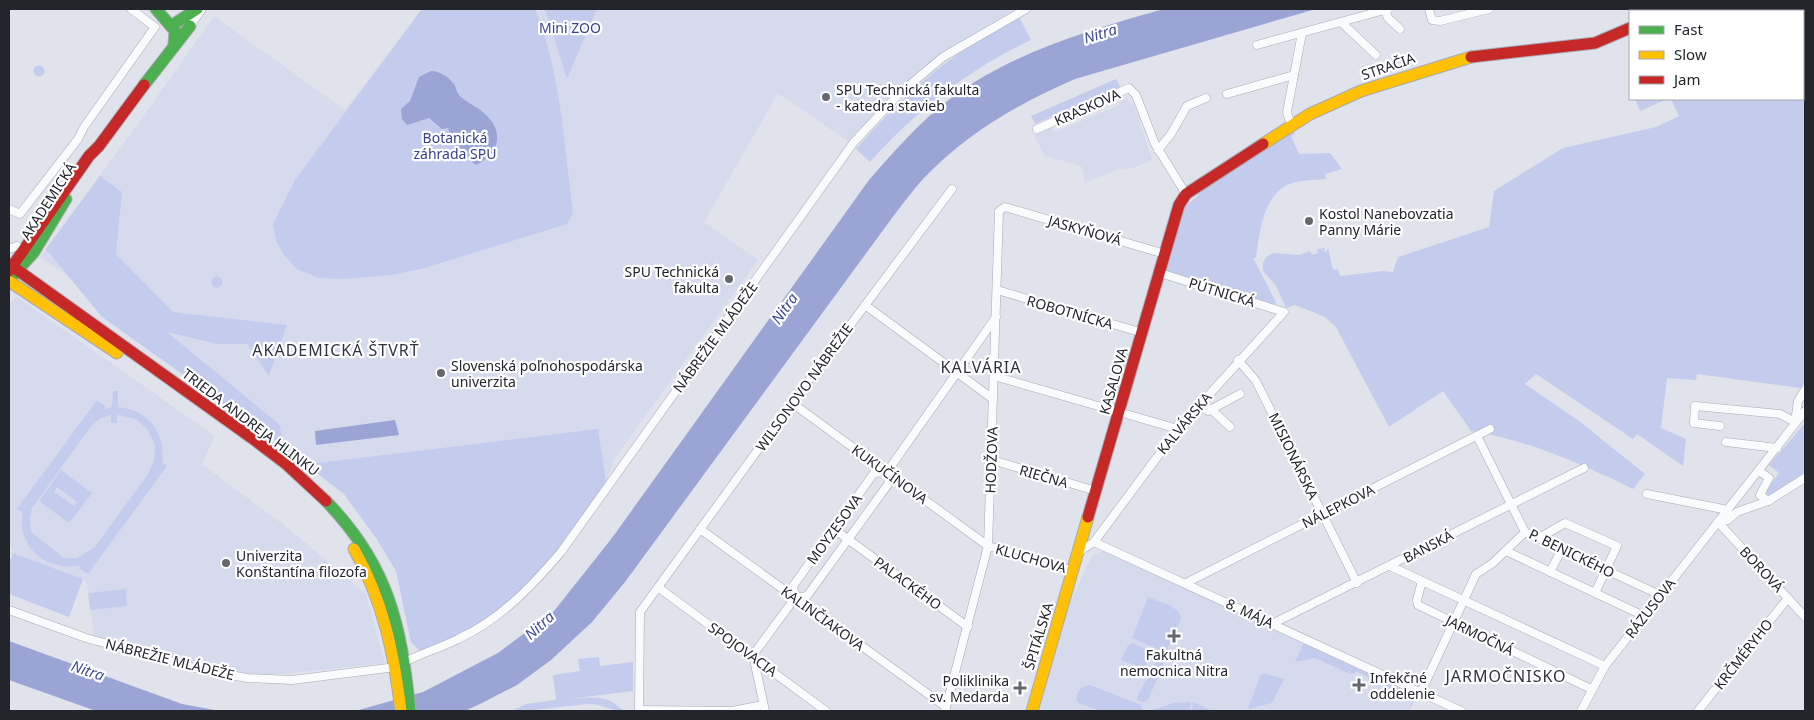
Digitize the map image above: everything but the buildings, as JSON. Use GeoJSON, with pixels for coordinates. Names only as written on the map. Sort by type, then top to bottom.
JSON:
{"type":"FeatureCollection","features":[{"type":"Feature","properties":{"kind":"street"},"geometry":{"type":"LineString","coordinates":[[9,209],[20,214],[78,139],[84,127],[155,27],[131,9]]}},
{"type":"Feature","properties":{"kind":"street"},"geometry":{"type":"LineString","coordinates":[[187,22],[197,9]]}},
{"type":"Feature","properties":{"kind":"street"},"geometry":{"type":"LineString","coordinates":[[171,26],[187,22],[202,9]]}},
{"type":"Feature","properties":{"kind":"street","name":"NÁBREŽIE MLÁDEŽE"},"geometry":{"type":"LineString","coordinates":[[9,610],[86,638],[202,670],[247,678],[292,680],[400,665],[460,639],[486,624],[531,588],[561,552],[854,142],[900,93],[943,57],[1026,9]]}},
{"type":"Feature","properties":{"kind":"street"},"geometry":{"type":"LineString","coordinates":[[1257,45],[1387,9],[1388,18],[1400,29]]}},
{"type":"Feature","properties":{"kind":"street"},"geometry":{"type":"LineString","coordinates":[[1429,9],[1432,20],[1440,21],[1489,9]]}},
{"type":"Feature","properties":{"kind":"street"},"geometry":{"type":"LineString","coordinates":[[160,12],[187,22]]}},
{"type":"Feature","properties":{"kind":"street"},"geometry":{"type":"LineString","coordinates":[[160,12],[171,26]]}},
{"type":"Feature","properties":{"kind":"street","name":"AKADEMICKÁ"},"geometry":{"type":"LineString","coordinates":[[12,268],[95,156],[99,146],[171,49],[187,22]]}},
{"type":"Feature","properties":{"kind":"street"},"geometry":{"type":"LineString","coordinates":[[1341,22],[1376,55]]}},
{"type":"Feature","properties":{"kind":"street"},"geometry":{"type":"LineString","coordinates":[[171,26],[167,39],[171,49]]}},
{"type":"Feature","properties":{"kind":"street","name":"STRAČIA"},"geometry":{"type":"LineString","coordinates":[[1184,198],[1291,126],[1337,100],[1424,69],[1468,57],[1595,43],[1629,28]]}},
{"type":"Feature","properties":{"kind":"street"},"geometry":{"type":"LineString","coordinates":[[1291,126],[1287,112],[1302,33]]}},
{"type":"Feature","properties":{"kind":"street"},"geometry":{"type":"LineString","coordinates":[[1227,94],[1294,75]]}},
{"type":"Feature","properties":{"kind":"street","name":"KRASKOVA"},"geometry":{"type":"LineString","coordinates":[[1037,129],[1129,88],[1136,96],[1158,150],[1184,198]]}},
{"type":"Feature","properties":{"kind":"street"},"geometry":{"type":"LineString","coordinates":[[1158,150],[1171,134],[1187,106],[1206,98]]}},
{"type":"Feature","properties":{"kind":"street","name":"WILSONOVO NÁBREŽIE"},"geometry":{"type":"LineString","coordinates":[[639,711],[640,612],[792,402],[952,189]]}},
{"type":"Feature","properties":{"kind":"street","name":"KASALOVA"},"geometry":{"type":"LineString","coordinates":[[1074,571],[1142,333],[1184,198]]}},
{"type":"Feature","properties":{"kind":"street","name":"JASKYŇOVÁ"},"geometry":{"type":"LineString","coordinates":[[1005,207],[1166,254]]}},
{"type":"Feature","properties":{"kind":"street","name":"HODŽOVA"},"geometry":{"type":"LineString","coordinates":[[946,709],[988,546],[999,210],[1005,207]]}},
{"type":"Feature","properties":{"kind":"street"},"geometry":{"type":"LineString","coordinates":[[9,277],[12,268]]}},
{"type":"Feature","properties":{"kind":"street","name":"TRIEDA ANDREJA HLINKU"},"geometry":{"type":"LineString","coordinates":[[12,268],[282,460],[311,485],[342,520],[380,575],[399,631],[403,692]]}},
{"type":"Feature","properties":{"kind":"street","name":"PÚTNICKÁ"},"geometry":{"type":"LineString","coordinates":[[1160,273],[1284,312]]}},
{"type":"Feature","properties":{"kind":"street","name":"TRIEDA ANDREJA HLINKU"},"geometry":{"type":"LineString","coordinates":[[9,281],[113,350],[271,461],[306,490],[337,525],[362,562],[384,615],[400,665]]}},
{"type":"Feature","properties":{"kind":"street","name":"ROBOTNÍCKA"},"geometry":{"type":"LineString","coordinates":[[997,290],[1142,333]]}},
{"type":"Feature","properties":{"kind":"street"},"geometry":{"type":"LineString","coordinates":[[865,304],[993,399]]}},
{"type":"Feature","properties":{"kind":"street","name":"KALVÁRSKA"},"geometry":{"type":"LineString","coordinates":[[1094,542],[1178,429],[1238,360],[1284,312]]}},
{"type":"Feature","properties":{"kind":"street","name":"MOYZESOVA"},"geometry":{"type":"LineString","coordinates":[[794,598],[806,596],[848,539],[888,483],[887,472],[957,374],[959,367],[996,317]]}},
{"type":"Feature","properties":{"kind":"street","name":"MISIONÁRSKA"},"geometry":{"type":"LineString","coordinates":[[1238,360],[1256,381],[1357,583]]}},
{"type":"Feature","properties":{"kind":"street"},"geometry":{"type":"LineString","coordinates":[[994,376],[1178,429]]}},
{"type":"Feature","properties":{"kind":"street","name":"RÁZUSOVA"},"geometry":{"type":"LineString","coordinates":[[1795,422],[1798,401],[1805,390]]}},
{"type":"Feature","properties":{"kind":"street"},"geometry":{"type":"LineString","coordinates":[[1198,405],[1208,411],[1240,394]]}},
{"type":"Feature","properties":{"kind":"street","name":"KUKUČÍNOVA"},"geometry":{"type":"LineString","coordinates":[[792,402],[988,546]]}},
{"type":"Feature","properties":{"kind":"street"},"geometry":{"type":"LineString","coordinates":[[1720,426],[1694,423],[1695,406],[1780,414],[1795,422]]}},
{"type":"Feature","properties":{"kind":"street"},"geometry":{"type":"LineString","coordinates":[[1211,409],[1230,426]]}},
{"type":"Feature","properties":{"kind":"street","name":"RÁZUSOVA"},"geometry":{"type":"LineString","coordinates":[[1581,711],[1605,666],[1805,411]]}},
{"type":"Feature","properties":{"kind":"street","name":"NÁLEPKOVA"},"geometry":{"type":"LineString","coordinates":[[1186,583],[1490,429]]}},
{"type":"Feature","properties":{"kind":"street","name":"P. BENICKÉHO"},"geometry":{"type":"LineString","coordinates":[[1477,436],[1525,532],[1660,595]]}},
{"type":"Feature","properties":{"kind":"street"},"geometry":{"type":"LineString","coordinates":[[1726,442],[1776,448]]}},
{"type":"Feature","properties":{"kind":"street","name":"RIEČNA"},"geometry":{"type":"LineString","coordinates":[[992,460],[1096,491]]}},
{"type":"Feature","properties":{"kind":"street","name":"BANSKÁ"},"geometry":{"type":"LineString","coordinates":[[1272,624],[1584,468]]}},
{"type":"Feature","properties":{"kind":"street"},"geometry":{"type":"LineString","coordinates":[[1759,471],[1769,478],[1760,495],[1768,501]]}},
{"type":"Feature","properties":{"kind":"street","name":"MOYZESOVA"},"geometry":{"type":"LineString","coordinates":[[753,655],[794,598],[793,586],[874,473],[887,472]]}},
{"type":"Feature","properties":{"kind":"street"},"geometry":{"type":"LineString","coordinates":[[1718,522],[1728,520],[1737,512],[1768,501],[1805,478]]}},
{"type":"Feature","properties":{"kind":"street"},"geometry":{"type":"LineString","coordinates":[[1647,494],[1728,510]]}},
{"type":"Feature","properties":{"kind":"street","name":"BOROVÁ"},"geometry":{"type":"LineString","coordinates":[[1718,522],[1805,617]]}},
{"type":"Feature","properties":{"kind":"street"},"geometry":{"type":"LineString","coordinates":[[1539,538],[1565,523],[1617,546],[1595,593]]}},
{"type":"Feature","properties":{"kind":"street","name":"KALINČIAKOVA"},"geometry":{"type":"LineString","coordinates":[[700,529],[946,709]]}},
{"type":"Feature","properties":{"kind":"street","name":"PALACKÉHO"},"geometry":{"type":"LineString","coordinates":[[834,529],[968,627]]}},
{"type":"Feature","properties":{"kind":"street"},"geometry":{"type":"LineString","coordinates":[[1421,692],[1476,574],[1493,563],[1525,532]]}},
{"type":"Feature","properties":{"kind":"street"},"geometry":{"type":"LineString","coordinates":[[1080,551],[1094,542]]}},
{"type":"Feature","properties":{"kind":"street","name":"8. MÁJA"},"geometry":{"type":"LineString","coordinates":[[1094,542],[1462,711]]}},
{"type":"Feature","properties":{"kind":"street","name":"KLUCHOVA"},"geometry":{"type":"LineString","coordinates":[[988,546],[1074,571]]}},
{"type":"Feature","properties":{"kind":"street"},"geometry":{"type":"LineString","coordinates":[[1550,572],[1562,549]]}},
{"type":"Feature","properties":{"kind":"street"},"geometry":{"type":"LineString","coordinates":[[1506,551],[1644,616]]}},
{"type":"Feature","properties":{"kind":"street","name":"JARMOČNÁ"},"geometry":{"type":"LineString","coordinates":[[1390,566],[1605,666]]}},
{"type":"Feature","properties":{"kind":"street","name":"ŠPITÁLSKA"},"geometry":{"type":"LineString","coordinates":[[1032,711],[1074,571]]}},
{"type":"Feature","properties":{"kind":"street","name":"JARMOČNÁ"},"geometry":{"type":"LineString","coordinates":[[1422,581],[1418,604],[1592,689]]}},
{"type":"Feature","properties":{"kind":"street","name":"SPOJOVACIA"},"geometry":{"type":"LineString","coordinates":[[659,588],[753,655],[826,711]]}},
{"type":"Feature","properties":{"kind":"street","name":"KRČMÉRYHO"},"geometry":{"type":"LineString","coordinates":[[1698,711],[1788,598]]}},
{"type":"Feature","properties":{"kind":"street"},"geometry":{"type":"LineString","coordinates":[[639,711],[732,711],[764,708],[753,655]]}},
{"type":"Feature","properties":{"kind":"street"},"geometry":{"type":"LineString","coordinates":[[401,711],[403,692]]}},
{"type":"Feature","properties":{"kind":"street"},"geometry":{"type":"LineString","coordinates":[[403,692],[410,711]]}},
{"type":"Feature","properties":{"kind":"shaded area","name":"Slovenská poľnohospodárska univerzita"},"geometry":{"type":"Polygon","coordinates":[[[422,9],[1019,9],[949,48],[918,71],[849,142],[778,93],[704,222],[758,260],[615,458],[606,482],[557,551],[411,642],[396,571],[376,538],[344,494],[283,448],[280,425],[40,257],[214,16],[345,110],[422,9]]]}},
{"type":"Feature","properties":{"kind":"shaded area"},"geometry":{"type":"Polygon","coordinates":[[[1127,99],[1134,105],[1152,160],[1133,168],[1120,169],[1085,182],[1081,166],[1045,156],[1034,135],[1052,127],[1055,132],[1120,105],[1118,100],[1127,99]]]}},
{"type":"Feature","properties":{"kind":"shaded area"},"geometry":{"type":"Polygon","coordinates":[[[17,297],[215,436],[202,464],[288,528],[366,594],[385,663],[284,674],[248,674],[207,666],[94,638],[87,583],[83,579],[13,553],[9,540],[9,303],[17,297]]]}},
{"type":"Feature","properties":{"kind":"shaded area","name":"Fakultná nemocnica Nitra"},"geometry":{"type":"Polygon","coordinates":[[[1105,550],[1414,695],[1415,699],[1409,711],[1037,711],[1065,614],[1092,556],[1105,550]]]}},
{"type":"Feature","properties":{"kind":"green space","name":"Botanická záhrada SPU"},"geometry":{"type":"Polygon","coordinates":[[[422,9],[535,9],[544,33],[556,83],[573,213],[567,224],[425,268],[391,275],[344,279],[319,278],[297,269],[284,255],[276,241],[273,224],[295,180],[422,9]]]}},
{"type":"Feature","properties":{"kind":"green space","name":"Mini ZOO"},"geometry":{"type":"Polygon","coordinates":[[[545,9],[597,9],[567,79],[545,9]]]}},
{"type":"Feature","properties":{"kind":"green space"},"geometry":{"type":"Polygon","coordinates":[[[1019,17],[1031,40],[986,64],[944,93],[906,125],[870,162],[856,149],[899,103],[934,72],[965,50],[1019,17]]]}},
{"type":"Feature","properties":{"kind":"green space"},"geometry":{"type":"Polygon","coordinates":[[[1805,41],[1805,381],[1801,388],[1697,374],[1696,380],[1667,378],[1661,428],[1686,439],[1683,466],[1637,434],[1633,439],[1536,374],[1525,384],[1579,421],[1645,474],[1633,489],[1554,454],[1513,440],[1471,431],[1443,391],[1389,427],[1336,327],[1325,317],[1295,305],[1286,308],[1276,286],[1263,271],[1263,263],[1267,256],[1274,253],[1299,255],[1310,251],[1312,255],[1318,253],[1317,249],[1325,248],[1324,251],[1326,252],[1328,248],[1333,270],[1338,269],[1340,276],[1383,271],[1393,272],[1398,257],[1489,227],[1494,191],[1563,148],[1656,127],[1679,116],[1671,100],[1804,100],[1805,41]]]}},
{"type":"Feature","properties":{"kind":"green space"},"geometry":{"type":"Polygon","coordinates":[[[39,65],[45,71],[39,77],[33,71],[39,65]]]}},
{"type":"Feature","properties":{"kind":"green space"},"geometry":{"type":"Polygon","coordinates":[[[1116,79],[1120,87],[1035,124],[1031,116],[1116,79]]]}},
{"type":"Feature","properties":{"kind":"green space"},"geometry":{"type":"Polygon","coordinates":[[[1635,100],[1665,100],[1640,111],[1635,100]]]}},
{"type":"Feature","properties":{"kind":"green space"},"geometry":{"type":"Polygon","coordinates":[[[1292,126],[1295,134],[1291,136],[1299,154],[1330,153],[1342,169],[1325,174],[1326,179],[1301,181],[1287,185],[1272,198],[1267,207],[1256,258],[1253,258],[1276,302],[1274,306],[1166,272],[1185,206],[1198,196],[1198,192],[1292,126]]]}},
{"type":"Feature","properties":{"kind":"green space"},"geometry":{"type":"Polygon","coordinates":[[[100,176],[122,192],[116,254],[173,312],[287,325],[269,376],[247,344],[217,344],[167,332],[280,425],[283,446],[102,317],[46,249],[100,176]]]}},
{"type":"Feature","properties":{"kind":"green space"},"geometry":{"type":"Polygon","coordinates":[[[217,276],[223,282],[217,288],[211,282],[217,276]]]}},
{"type":"Feature","properties":{"kind":"green space"},"geometry":{"type":"Polygon","coordinates":[[[113,391],[118,391],[118,407],[138,413],[153,424],[161,441],[162,462],[167,466],[88,574],[79,568],[81,565],[57,565],[37,555],[24,537],[22,525],[23,512],[17,509],[97,400],[105,406],[104,409],[112,407],[113,391]],[[111,415],[101,418],[91,426],[32,508],[30,518],[31,532],[64,558],[77,558],[95,547],[148,474],[154,461],[155,444],[147,429],[136,419],[117,415],[117,423],[111,423],[111,415]]]}},
{"type":"Feature","properties":{"kind":"green space"},"geometry":{"type":"Polygon","coordinates":[[[1805,423],[1805,472],[1768,498],[1766,490],[1779,473],[1769,465],[1805,423]]]}},
{"type":"Feature","properties":{"kind":"green space"},"geometry":{"type":"Polygon","coordinates":[[[598,429],[606,482],[551,558],[520,593],[483,622],[421,652],[411,642],[396,571],[376,538],[344,494],[303,462],[318,463],[598,429]]]}},
{"type":"Feature","properties":{"kind":"green space"},"geometry":{"type":"Polygon","coordinates":[[[61,470],[92,493],[69,523],[39,501],[61,470]],[[57,487],[54,492],[74,506],[77,502],[57,487]]]}},
{"type":"Feature","properties":{"kind":"green space"},"geometry":{"type":"Polygon","coordinates":[[[13,553],[83,579],[69,617],[9,594],[9,559],[11,559],[13,553]]]}},
{"type":"Feature","properties":{"kind":"green space"},"geometry":{"type":"Polygon","coordinates":[[[126,589],[127,606],[90,610],[88,593],[126,589]]]}},
{"type":"Feature","properties":{"kind":"green space"},"geometry":{"type":"Polygon","coordinates":[[[1148,597],[1173,608],[1180,615],[1181,619],[1166,653],[1132,638],[1148,597]]]}},
{"type":"Feature","properties":{"kind":"green space"},"geometry":{"type":"Polygon","coordinates":[[[1132,643],[1150,651],[1145,669],[1121,660],[1127,647],[1132,643]]]}},
{"type":"Feature","properties":{"kind":"green space"},"geometry":{"type":"Polygon","coordinates":[[[1304,643],[1414,695],[1415,699],[1409,711],[1413,700],[1411,699],[1409,703],[1409,698],[1356,671],[1354,674],[1348,673],[1315,658],[1295,662],[1304,643]]]}},
{"type":"Feature","properties":{"kind":"green space"},"geometry":{"type":"Polygon","coordinates":[[[1159,656],[1162,656],[1165,660],[1148,700],[1143,702],[1137,700],[1137,697],[1159,656]]]}},
{"type":"Feature","properties":{"kind":"green space"},"geometry":{"type":"Polygon","coordinates":[[[599,657],[600,666],[633,662],[633,691],[569,699],[604,699],[611,701],[623,711],[589,704],[512,711],[526,704],[556,700],[553,675],[580,671],[578,659],[599,657]]]}},
{"type":"Feature","properties":{"kind":"green space"},"geometry":{"type":"Polygon","coordinates":[[[1264,673],[1284,679],[1272,703],[1248,709],[1260,676],[1264,673]]]}},
{"type":"Feature","properties":{"kind":"green space"},"geometry":{"type":"Polygon","coordinates":[[[1090,685],[1141,705],[1143,711],[1101,711],[1078,703],[1076,698],[1079,690],[1084,686],[1090,685]]]}},
{"type":"Feature","properties":{"kind":"green space"},"geometry":{"type":"Polygon","coordinates":[[[1191,702],[1190,711],[1149,711],[1174,703],[1191,702]]]}},
{"type":"Feature","properties":{"kind":"green space"},"geometry":{"type":"Polygon","coordinates":[[[1193,702],[1195,703],[1213,711],[1192,711],[1193,702]]]}},
{"type":"Feature","properties":{"kind":"water","name":"Nitra"},"geometry":{"type":"Polygon","coordinates":[[[1164,9],[1316,9],[1075,79],[1014,109],[975,134],[940,163],[911,193],[625,582],[592,622],[551,660],[517,685],[465,711],[355,711],[423,692],[498,653],[554,611],[612,538],[869,180],[909,136],[935,111],[960,91],[1015,60],[1073,37],[1164,9]]]}},
{"type":"Feature","properties":{"kind":"water"},"geometry":{"type":"Polygon","coordinates":[[[431,71],[440,73],[449,79],[454,84],[459,95],[484,113],[495,127],[497,142],[495,148],[490,155],[476,165],[459,148],[448,128],[442,129],[429,118],[407,125],[402,119],[401,109],[410,101],[419,77],[431,71]]]}},
{"type":"Feature","properties":{"kind":"water"},"geometry":{"type":"Polygon","coordinates":[[[395,420],[399,435],[316,445],[315,431],[395,420]]]}},
{"type":"Feature","properties":{"kind":"water","name":"Nitra"},"geometry":{"type":"Polygon","coordinates":[[[9,641],[182,704],[220,711],[96,711],[9,680],[9,641]]]}},
{"type":"Feature","properties":{"kind":"traffic: fast"},"geometry":{"type":"LineString","coordinates":[[156,9],[175,31],[174,44]]}},
{"type":"Feature","properties":{"kind":"traffic: fast"},"geometry":{"type":"LineString","coordinates":[[171,26],[197,9]]}},
{"type":"Feature","properties":{"kind":"traffic: fast"},"geometry":{"type":"LineString","coordinates":[[144,85],[190,26]]}},
{"type":"Feature","properties":{"kind":"traffic: fast"},"geometry":{"type":"LineString","coordinates":[[13,275],[34,252],[66,199]]}},
{"type":"Feature","properties":{"kind":"traffic: fast"},"geometry":{"type":"LineString","coordinates":[[326,501],[347,525],[378,573],[396,624],[402,651],[410,711]]}},
{"type":"Feature","properties":{"kind":"traffic: slow"},"geometry":{"type":"LineString","coordinates":[[1263,144],[1310,114],[1361,91],[1471,57]]}},
{"type":"Feature","properties":{"kind":"traffic: slow"},"geometry":{"type":"LineString","coordinates":[[9,281],[117,353]]}},
{"type":"Feature","properties":{"kind":"traffic: slow"},"geometry":{"type":"LineString","coordinates":[[1032,711],[1088,517]]}},
{"type":"Feature","properties":{"kind":"traffic: slow"},"geometry":{"type":"LineString","coordinates":[[354,549],[373,588],[386,627],[395,668],[401,711]]}},
{"type":"Feature","properties":{"kind":"traffic: jam"},"geometry":{"type":"LineString","coordinates":[[1471,57],[1595,43],[1629,28]]}},
{"type":"Feature","properties":{"kind":"traffic: jam"},"geometry":{"type":"LineString","coordinates":[[9,271],[89,156],[99,146],[144,85]]}},
{"type":"Feature","properties":{"kind":"traffic: jam"},"geometry":{"type":"LineString","coordinates":[[1088,517],[1179,205],[1186,194],[1263,144]]}},
{"type":"Feature","properties":{"kind":"traffic: jam"},"geometry":{"type":"LineString","coordinates":[[9,264],[256,441],[285,463],[326,501]]}},
{"type":"Feature","properties":{"kind":"place","name":"SPU Technická fakulta - katedra stavieb"},"geometry":{"type":"Point","coordinates":[826,97]}},
{"type":"Feature","properties":{"kind":"place","name":"Kostol Nanebovzatia Panny Márie"},"geometry":{"type":"Point","coordinates":[1309,221]}},
{"type":"Feature","properties":{"kind":"place","name":"SPU Technická fakulta"},"geometry":{"type":"Point","coordinates":[729,279]}},
{"type":"Feature","properties":{"kind":"place","name":"Slovenská poľnohospodárska univerzita"},"geometry":{"type":"Point","coordinates":[441,373]}},
{"type":"Feature","properties":{"kind":"place","name":"Univerzita Konštantína filozofa"},"geometry":{"type":"Point","coordinates":[226,563]}},
{"type":"Feature","properties":{"kind":"place","name":"Fakultná nemocnica Nitra"},"geometry":{"type":"Point","coordinates":[1174,636]}},
{"type":"Feature","properties":{"kind":"place","name":"Infekčné oddelenie"},"geometry":{"type":"Point","coordinates":[1359,685]}},
{"type":"Feature","properties":{"kind":"place","name":"Poliklinika sv. Medarda"},"geometry":{"type":"Point","coordinates":[1020,688]}},
{"type":"Feature","properties":{"kind":"district","name":"AKADEMICKÁ ŠTVRŤ"},"geometry":{"type":"Point","coordinates":[336,350]}},
{"type":"Feature","properties":{"kind":"district","name":"KALVÁRIA"},"geometry":{"type":"Point","coordinates":[981,367]}},
{"type":"Feature","properties":{"kind":"district","name":"JARMOČNISKO"},"geometry":{"type":"Point","coordinates":[1506,676]}}]}
